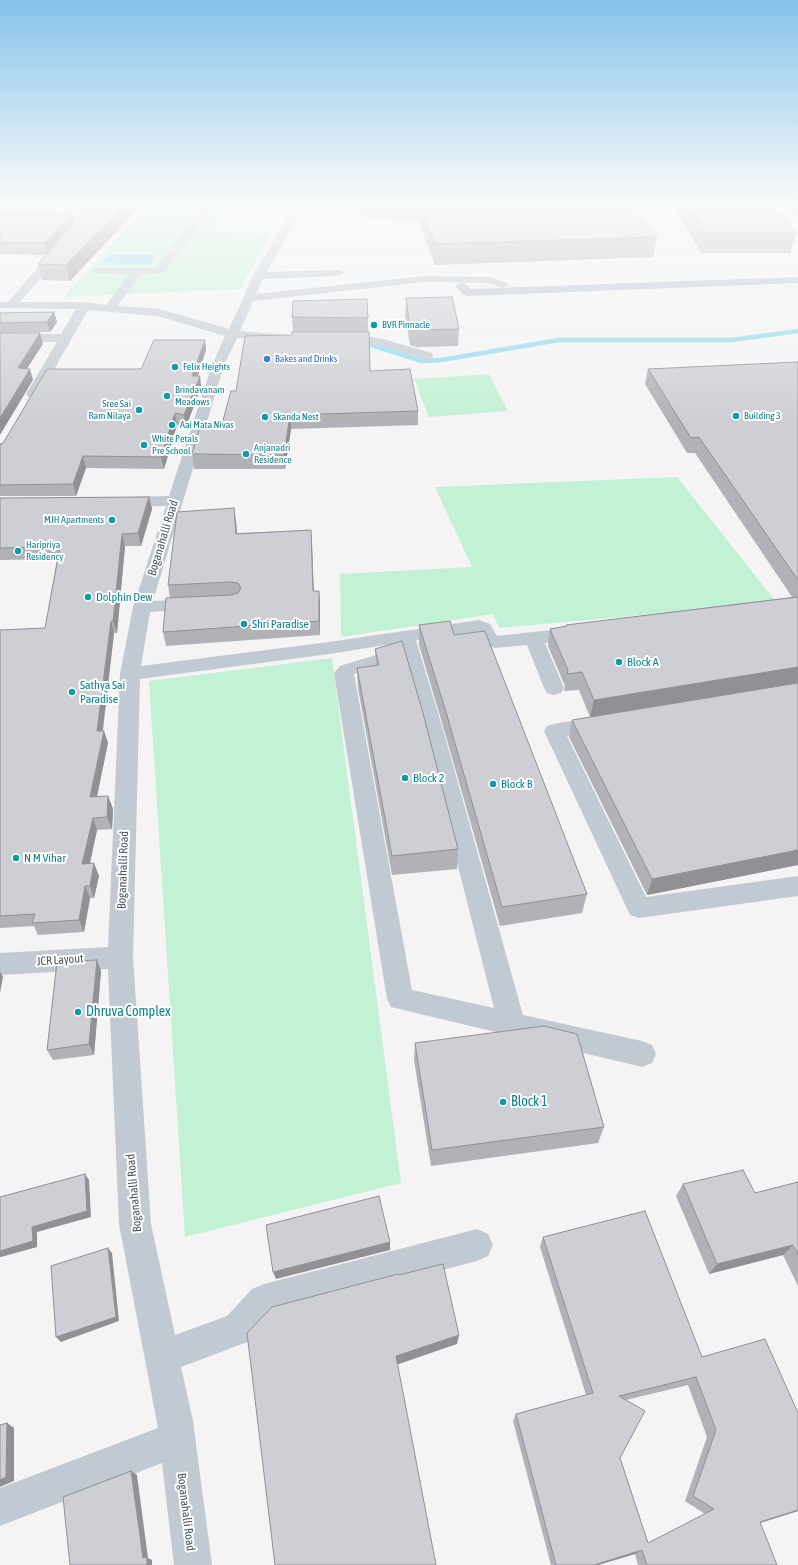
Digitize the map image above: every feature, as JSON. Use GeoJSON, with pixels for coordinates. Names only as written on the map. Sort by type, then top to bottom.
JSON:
{"type":"FeatureCollection","features":[{"type":"Feature","properties":{"kind":"main road"},"geometry":{"type":"LineString","coordinates":[[729,275],[503,285],[464,290],[798,280]]}},
{"type":"Feature","properties":{"kind":"street"},"geometry":{"type":"LineString","coordinates":[[5,305],[34,275]]}},
{"type":"Feature","properties":{"kind":"street"},"geometry":{"type":"LineString","coordinates":[[109,308],[135,275]]}},
{"type":"Feature","properties":{"kind":"street","name":"Boganahalli Road"},"geometry":{"type":"LineString","coordinates":[[193,1565],[177,1439],[135,1224],[120,957],[130,674],[142,607],[218,365],[261,275]]}},
{"type":"Feature","properties":{"kind":"street"},"geometry":{"type":"LineString","coordinates":[[254,287],[327,275]]}},
{"type":"Feature","properties":{"kind":"street"},"geometry":{"type":"LineString","coordinates":[[254,287],[424,279],[478,279],[490,280],[503,285]]}},
{"type":"Feature","properties":{"kind":"street"},"geometry":{"type":"LineString","coordinates":[[5,305],[81,311],[109,308],[159,313],[233,334],[296,339]]}},
{"type":"Feature","properties":{"kind":"street"},"geometry":{"type":"LineString","coordinates":[[61,319],[81,311]]}},
{"type":"Feature","properties":{"kind":"street"},"geometry":{"type":"LineString","coordinates":[[27,404],[81,311]]}},
{"type":"Feature","properties":{"kind":"street"},"geometry":{"type":"LineString","coordinates":[[0,338],[66,338]]}},
{"type":"Feature","properties":{"kind":"street"},"geometry":{"type":"LineString","coordinates":[[331,339],[372,340],[427,356]]}},
{"type":"Feature","properties":{"kind":"street"},"geometry":{"type":"LineString","coordinates":[[104,502],[175,501]]}},
{"type":"Feature","properties":{"kind":"street"},"geometry":{"type":"LineString","coordinates":[[142,607],[210,604]]}},
{"type":"Feature","properties":{"kind":"street"},"geometry":{"type":"LineString","coordinates":[[597,630],[534,639],[490,641],[483,628],[479,626],[407,644],[347,670],[344,673],[400,999],[642,1054]]}},
{"type":"Feature","properties":{"kind":"street"},"geometry":{"type":"LineString","coordinates":[[534,639],[554,688]]}},
{"type":"Feature","properties":{"kind":"street"},"geometry":{"type":"LineString","coordinates":[[130,674],[329,648],[407,644]]}},
{"type":"Feature","properties":{"kind":"street"},"geometry":{"type":"LineString","coordinates":[[407,644],[434,733],[512,1025]]}},
{"type":"Feature","properties":{"kind":"street"},"geometry":{"type":"LineString","coordinates":[[617,720],[554,731],[639,908],[798,886]]}},
{"type":"Feature","properties":{"kind":"street","name":"JCR Layout"},"geometry":{"type":"LineString","coordinates":[[0,964],[120,957]]}},
{"type":"Feature","properties":{"kind":"street"},"geometry":{"type":"LineString","coordinates":[[162,1357],[238,1329],[264,1301],[477,1245]]}},
{"type":"Feature","properties":{"kind":"street"},"geometry":{"type":"LineString","coordinates":[[0,1507],[177,1439]]}},
{"type":"Feature","properties":{"kind":"green space"},"geometry":{"type":"Polygon","coordinates":[[[84,275],[248,275],[240,289],[64,297],[84,275]]]}},
{"type":"Feature","properties":{"kind":"green space"},"geometry":{"type":"Polygon","coordinates":[[[489,374],[508,411],[429,417],[414,379],[489,374]]]}},
{"type":"Feature","properties":{"kind":"green space"},"geometry":{"type":"Polygon","coordinates":[[[677,477],[777,603],[499,628],[493,614],[341,637],[340,574],[472,567],[435,487],[677,477]]]}},
{"type":"Feature","properties":{"kind":"green space"},"geometry":{"type":"Polygon","coordinates":[[[332,658],[401,1183],[185,1237],[149,681],[332,658]]]}},
{"type":"Feature","properties":{"kind":"building"},"geometry":{"type":"Polygon","coordinates":[[[452,297],[459,329],[417,330],[410,328],[406,298],[452,297]]]}},
{"type":"Feature","properties":{"kind":"building"},"geometry":{"type":"Polygon","coordinates":[[[367,299],[368,318],[292,317],[293,301],[367,299]]]}},
{"type":"Feature","properties":{"kind":"building"},"geometry":{"type":"Polygon","coordinates":[[[54,312],[47,322],[0,323],[0,313],[54,312]]]}},
{"type":"Feature","properties":{"kind":"building"},"geometry":{"type":"Polygon","coordinates":[[[292,332],[369,332],[370,371],[410,369],[418,411],[290,415],[284,455],[192,454],[201,424],[222,424],[231,391],[236,391],[245,336],[292,335],[292,332]]]}},
{"type":"Feature","properties":{"kind":"building"},"geometry":{"type":"Polygon","coordinates":[[[0,333],[40,333],[18,368],[30,369],[0,418],[0,333]]]}},
{"type":"Feature","properties":{"kind":"building"},"geometry":{"type":"Polygon","coordinates":[[[154,340],[205,340],[192,376],[200,376],[184,415],[175,413],[161,457],[83,456],[73,484],[0,485],[0,444],[2,444],[5,440],[47,369],[141,369],[154,340]]]}},
{"type":"Feature","properties":{"kind":"building"},"geometry":{"type":"Polygon","coordinates":[[[798,362],[798,580],[699,437],[691,438],[648,369],[798,362]]]}},
{"type":"Feature","properties":{"kind":"building"},"geometry":{"type":"Polygon","coordinates":[[[149,497],[138,533],[122,534],[113,621],[111,621],[97,731],[104,731],[90,797],[108,796],[107,817],[93,818],[82,864],[94,863],[90,886],[85,886],[79,920],[32,923],[35,914],[0,916],[0,630],[45,628],[60,547],[0,548],[0,498],[149,497]]]}},
{"type":"Feature","properties":{"kind":"building"},"geometry":{"type":"Polygon","coordinates":[[[234,508],[236,534],[311,530],[313,591],[319,591],[319,621],[163,632],[166,598],[231,595],[238,593],[241,588],[238,583],[231,582],[168,585],[177,512],[234,508]]]}},
{"type":"Feature","properties":{"kind":"building","name":"Block A"},"geometry":{"type":"Polygon","coordinates":[[[798,597],[798,667],[594,700],[582,672],[567,674],[568,670],[550,629],[567,626],[566,625],[798,597]]]}},
{"type":"Feature","properties":{"kind":"building","name":"Block B"},"geometry":{"type":"Polygon","coordinates":[[[450,621],[454,635],[485,631],[587,894],[502,907],[446,712],[419,625],[450,621]]]}},
{"type":"Feature","properties":{"kind":"building","name":"Block 2"},"geometry":{"type":"Polygon","coordinates":[[[402,641],[423,713],[458,849],[392,856],[357,668],[379,665],[375,649],[402,641]]]}},
{"type":"Feature","properties":{"kind":"building"},"geometry":{"type":"Polygon","coordinates":[[[798,683],[798,850],[652,879],[572,720],[798,683]]]}},
{"type":"Feature","properties":{"kind":"building","name":"Dhruva Complex"},"geometry":{"type":"Polygon","coordinates":[[[97,960],[89,1044],[47,1050],[57,962],[97,960]]]}},
{"type":"Feature","properties":{"kind":"building","name":"Block 1"},"geometry":{"type":"Polygon","coordinates":[[[544,1026],[577,1034],[604,1127],[432,1150],[415,1043],[544,1026]]]}},
{"type":"Feature","properties":{"kind":"building"},"geometry":{"type":"Polygon","coordinates":[[[743,1170],[755,1193],[798,1182],[798,1255],[793,1245],[717,1264],[683,1184],[743,1170]]]}},
{"type":"Feature","properties":{"kind":"building"},"geometry":{"type":"Polygon","coordinates":[[[85,1174],[87,1211],[32,1227],[33,1241],[0,1251],[0,1197],[85,1174]]]}},
{"type":"Feature","properties":{"kind":"building"},"geometry":{"type":"Polygon","coordinates":[[[379,1196],[390,1242],[273,1272],[266,1225],[379,1196]]]}},
{"type":"Feature","properties":{"kind":"building"},"geometry":{"type":"Polygon","coordinates":[[[645,1211],[702,1357],[765,1339],[798,1413],[798,1510],[760,1522],[777,1565],[647,1565],[642,1550],[594,1565],[556,1565],[516,1414],[593,1393],[543,1237],[645,1211]],[[696,1377],[619,1396],[645,1411],[620,1458],[648,1543],[714,1509],[693,1496],[716,1430],[696,1377]]]}},
{"type":"Feature","properties":{"kind":"building"},"geometry":{"type":"Polygon","coordinates":[[[108,1248],[116,1317],[56,1337],[51,1266],[108,1248]]]}},
{"type":"Feature","properties":{"kind":"building"},"geometry":{"type":"Polygon","coordinates":[[[443,1264],[459,1335],[396,1356],[436,1565],[275,1565],[247,1333],[272,1307],[398,1274],[443,1264]]]}},
{"type":"Feature","properties":{"kind":"building"},"geometry":{"type":"Polygon","coordinates":[[[7,1423],[6,1477],[0,1480],[0,1425],[7,1423]]]}},
{"type":"Feature","properties":{"kind":"building"},"geometry":{"type":"Polygon","coordinates":[[[131,1471],[143,1558],[147,1557],[147,1565],[70,1565],[63,1497],[131,1471]]]}},
{"type":"Feature","properties":{"kind":"waterway"},"geometry":{"type":"LineString","coordinates":[[361,344],[368,344],[422,361],[441,360],[559,340],[731,340],[798,331]]}},
{"type":"Feature","properties":{"kind":"place","name":"BVR Pinnacle"},"geometry":{"type":"Point","coordinates":[374,325]}},
{"type":"Feature","properties":{"kind":"place","name":"Bakes and Drinks"},"geometry":{"type":"Point","coordinates":[267,359]}},
{"type":"Feature","properties":{"kind":"place","name":"Felix Heights"},"geometry":{"type":"Point","coordinates":[175,367]}},
{"type":"Feature","properties":{"kind":"place","name":"Brindavanam Meadows"},"geometry":{"type":"Point","coordinates":[167,396]}},
{"type":"Feature","properties":{"kind":"place","name":"Sree Sai Ram Nilaya"},"geometry":{"type":"Point","coordinates":[139,410]}},
{"type":"Feature","properties":{"kind":"place","name":"Building 3"},"geometry":{"type":"Point","coordinates":[736,416]}},
{"type":"Feature","properties":{"kind":"place","name":"Skanda Nest"},"geometry":{"type":"Point","coordinates":[265,417]}},
{"type":"Feature","properties":{"kind":"place","name":"Aai Mata Nivas"},"geometry":{"type":"Point","coordinates":[172,425]}},
{"type":"Feature","properties":{"kind":"place","name":"White Petals Pre School"},"geometry":{"type":"Point","coordinates":[144,445]}},
{"type":"Feature","properties":{"kind":"place","name":"Anjanadri Residence"},"geometry":{"type":"Point","coordinates":[246,454]}},
{"type":"Feature","properties":{"kind":"place","name":"MJH Apartments"},"geometry":{"type":"Point","coordinates":[112,520]}},
{"type":"Feature","properties":{"kind":"place","name":"Haripriya Residency"},"geometry":{"type":"Point","coordinates":[18,551]}},
{"type":"Feature","properties":{"kind":"place","name":"Dolphin Dew"},"geometry":{"type":"Point","coordinates":[88,597]}},
{"type":"Feature","properties":{"kind":"place","name":"Shri Paradise"},"geometry":{"type":"Point","coordinates":[244,624]}},
{"type":"Feature","properties":{"kind":"place","name":"Block A"},"geometry":{"type":"Point","coordinates":[619,662]}},
{"type":"Feature","properties":{"kind":"place","name":"Sathya Sai Paradise"},"geometry":{"type":"Point","coordinates":[72,692]}},
{"type":"Feature","properties":{"kind":"place","name":"Block 2"},"geometry":{"type":"Point","coordinates":[405,778]}},
{"type":"Feature","properties":{"kind":"place","name":"Block B"},"geometry":{"type":"Point","coordinates":[493,784]}},
{"type":"Feature","properties":{"kind":"place","name":"N M Vihar"},"geometry":{"type":"Point","coordinates":[16,858]}},
{"type":"Feature","properties":{"kind":"place","name":"Dhruva Complex"},"geometry":{"type":"Point","coordinates":[78,1012]}},
{"type":"Feature","properties":{"kind":"place","name":"Block 1"},"geometry":{"type":"Point","coordinates":[503,1102]}}]}
